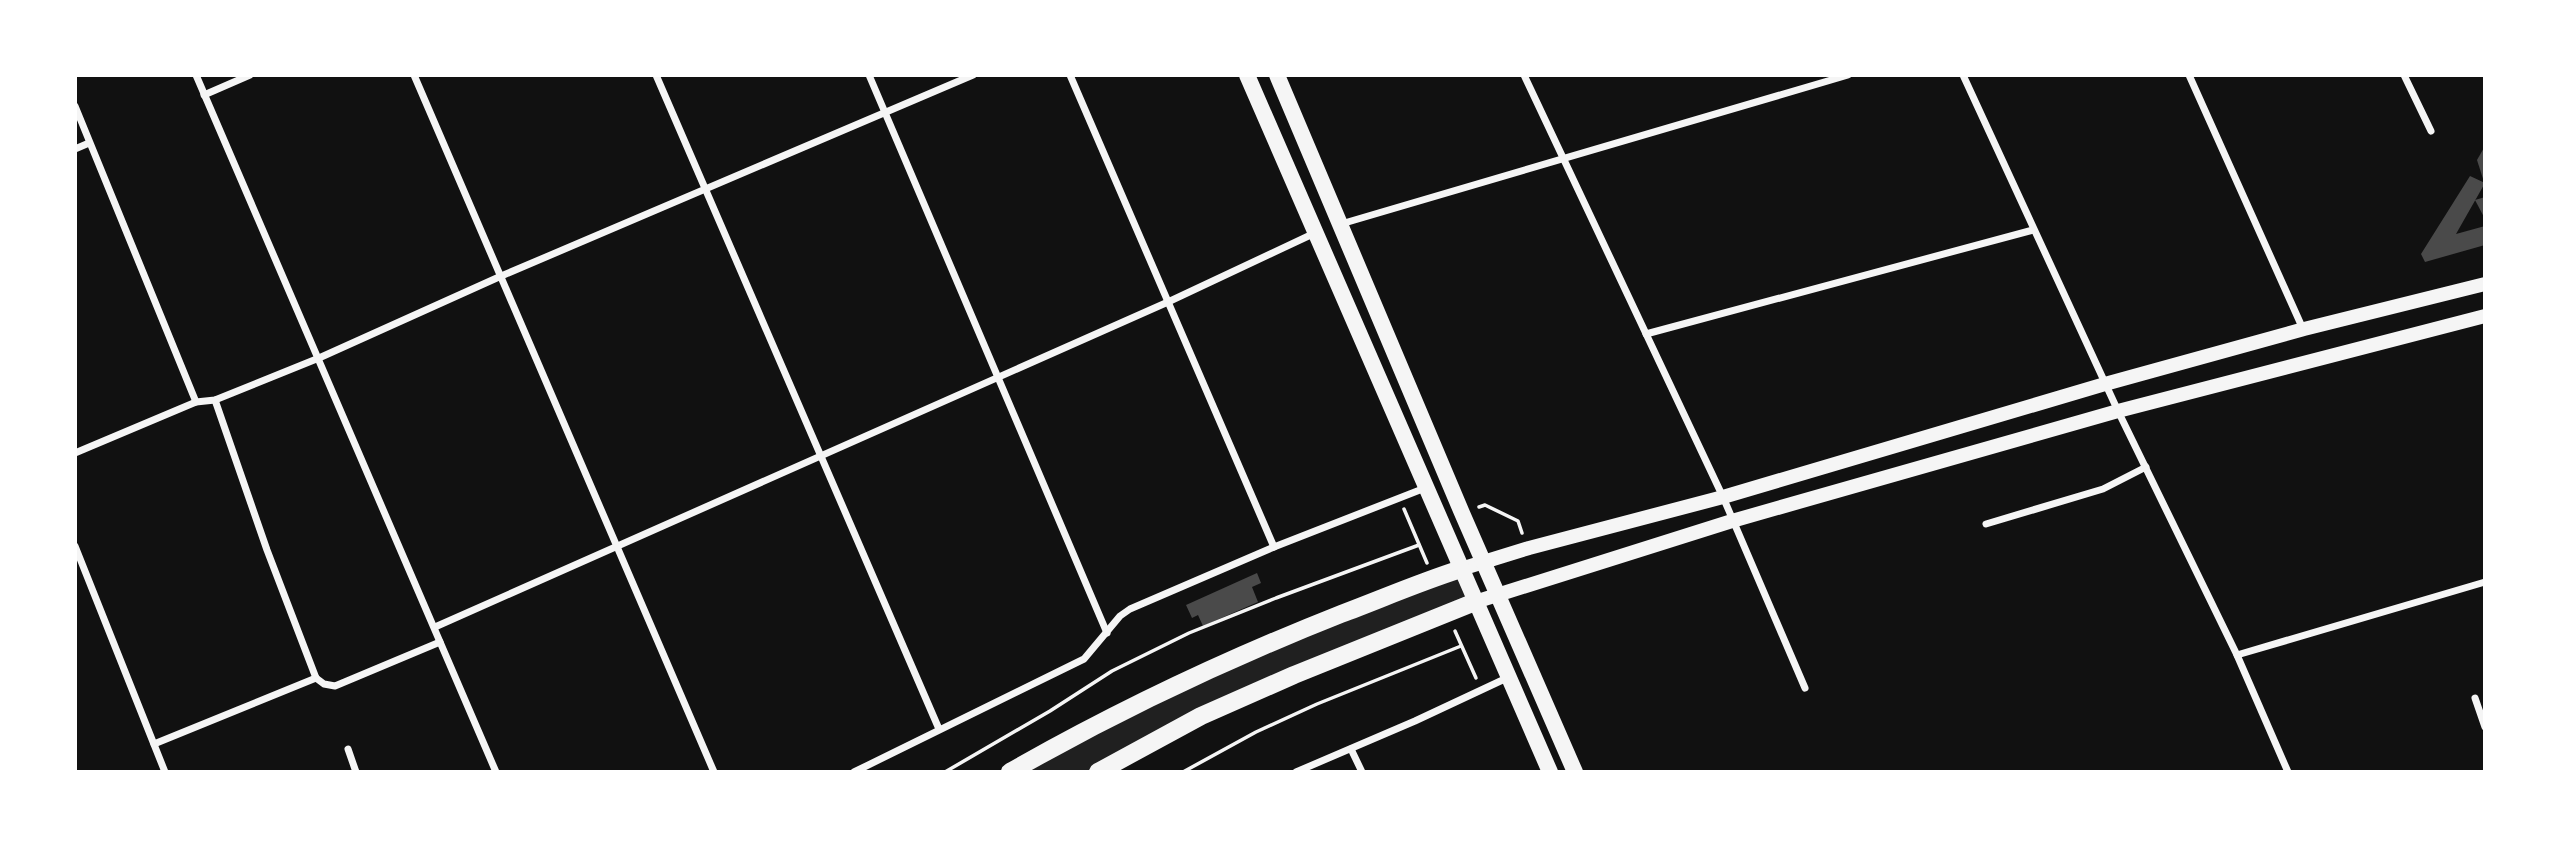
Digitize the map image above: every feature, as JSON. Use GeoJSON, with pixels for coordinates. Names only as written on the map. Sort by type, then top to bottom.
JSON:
{"type":"FeatureCollection","features":[{"type":"Feature","properties":{"kind":"highway"},"geometry":{"type":"LineString","coordinates":[[1010,772],[1107,718],[1188,679],[1279,639],[1461,569]]}},
{"type":"Feature","properties":{"kind":"highway"},"geometry":{"type":"LineString","coordinates":[[1098,772],[1201,716],[1475,602]]}},
{"type":"Feature","properties":{"kind":"main road"},"geometry":{"type":"LineString","coordinates":[[1247,75],[1550,772]]}},
{"type":"Feature","properties":{"kind":"main road"},"geometry":{"type":"LineString","coordinates":[[1277,75],[1575,772]]}},
{"type":"Feature","properties":{"kind":"main road"},"geometry":{"type":"LineString","coordinates":[[1461,569],[1528,548],[1723,497],[2105,384],[2304,329],[2485,284]]}},
{"type":"Feature","properties":{"kind":"main road"},"geometry":{"type":"LineString","coordinates":[[1475,602],[1732,520],[2118,411],[2485,316]]}},
{"type":"Feature","properties":{"kind":"street"},"geometry":{"type":"LineString","coordinates":[[196,75],[496,772]]}},
{"type":"Feature","properties":{"kind":"street"},"geometry":{"type":"LineString","coordinates":[[204,95],[250,75]]}},
{"type":"Feature","properties":{"kind":"street"},"geometry":{"type":"LineString","coordinates":[[414,75],[499,278],[619,546],[714,772]]}},
{"type":"Feature","properties":{"kind":"street"},"geometry":{"type":"LineString","coordinates":[[656,75],[939,729]]}},
{"type":"Feature","properties":{"kind":"street"},"geometry":{"type":"LineString","coordinates":[[869,75],[1107,634]]}},
{"type":"Feature","properties":{"kind":"street"},"geometry":{"type":"LineString","coordinates":[[75,453],[196,402],[215,400],[319,358],[973,75]]}},
{"type":"Feature","properties":{"kind":"street"},"geometry":{"type":"LineString","coordinates":[[1070,75],[1275,547]]}},
{"type":"Feature","properties":{"kind":"street"},"geometry":{"type":"LineString","coordinates":[[1524,75],[1723,497],[1805,688]]}},
{"type":"Feature","properties":{"kind":"street"},"geometry":{"type":"LineString","coordinates":[[1341,224],[1848,75]]}},
{"type":"Feature","properties":{"kind":"street"},"geometry":{"type":"LineString","coordinates":[[1963,75],[2105,384],[2237,655],[2288,772]]}},
{"type":"Feature","properties":{"kind":"street"},"geometry":{"type":"LineString","coordinates":[[2189,75],[2304,329]]}},
{"type":"Feature","properties":{"kind":"street"},"geometry":{"type":"LineString","coordinates":[[2404,75],[2431,131]]}},
{"type":"Feature","properties":{"kind":"street"},"geometry":{"type":"LineString","coordinates":[[75,106],[196,402]]}},
{"type":"Feature","properties":{"kind":"street"},"geometry":{"type":"LineString","coordinates":[[75,149],[89,143]]}},
{"type":"Feature","properties":{"kind":"street"},"geometry":{"type":"LineString","coordinates":[[1646,334],[2033,230]]}},
{"type":"Feature","properties":{"kind":"street"},"geometry":{"type":"LineString","coordinates":[[435,627],[1168,302],[1317,232]]}},
{"type":"Feature","properties":{"kind":"street"},"geometry":{"type":"LineString","coordinates":[[215,400],[267,550],[316,678],[324,684],[335,686],[440,642]]}},
{"type":"Feature","properties":{"kind":"street"},"geometry":{"type":"LineString","coordinates":[[1986,524],[2103,489],[2146,467]]}},
{"type":"Feature","properties":{"kind":"street"},"geometry":{"type":"LineString","coordinates":[[854,772],[1084,659],[1120,616],[1130,609],[1275,547],[1427,487]]}},
{"type":"Feature","properties":{"kind":"street"},"geometry":{"type":"LineString","coordinates":[[75,546],[165,772]]}},
{"type":"Feature","properties":{"kind":"street"},"geometry":{"type":"LineString","coordinates":[[2237,655],[2485,582]]}},
{"type":"Feature","properties":{"kind":"street"},"geometry":{"type":"LineString","coordinates":[[1296,772],[1509,677]]}},
{"type":"Feature","properties":{"kind":"street"},"geometry":{"type":"LineString","coordinates":[[154,744],[316,678]]}},
{"type":"Feature","properties":{"kind":"street"},"geometry":{"type":"LineString","coordinates":[[2475,698],[2485,727]]}},
{"type":"Feature","properties":{"kind":"street"},"geometry":{"type":"LineString","coordinates":[[348,749],[356,772]]}},
{"type":"Feature","properties":{"kind":"street"},"geometry":{"type":"LineString","coordinates":[[1351,749],[1362,772]]}},
{"type":"Feature","properties":{"kind":"path"},"geometry":{"type":"LineString","coordinates":[[1399,500],[1433,578]]}},
{"type":"Feature","properties":{"kind":"path"},"geometry":{"type":"LineString","coordinates":[[1462,513],[1485,505],[1518,522],[1528,548]]}},
{"type":"Feature","properties":{"kind":"path"},"geometry":{"type":"LineString","coordinates":[[945,772],[1050,711],[1112,671],[1178,639],[1276,598],[1419,545]]}},
{"type":"Feature","properties":{"kind":"path"},"geometry":{"type":"LineString","coordinates":[[1447,612],[1481,690]]}},
{"type":"Feature","properties":{"kind":"path"},"geometry":{"type":"LineString","coordinates":[[1183,772],[1256,732],[1317,704],[1461,646]]}},
{"type":"Feature","properties":{"kind":"shaded area"},"geometry":{"type":"Polygon","coordinates":[[[1461,569],[1475,602],[1098,772],[1010,772],[1107,718],[1461,569]]]}},
{"type":"Feature","properties":{"kind":"building"},"geometry":{"type":"Polygon","coordinates":[[[2485,146],[2485,182],[2484,182],[2477,160],[2485,146]]]}},
{"type":"Feature","properties":{"kind":"building"},"geometry":{"type":"Polygon","coordinates":[[[2470,176],[2485,183],[2456,234],[2485,226],[2485,245],[2425,262],[2421,254],[2470,176]]]}},
{"type":"Feature","properties":{"kind":"building"},"geometry":{"type":"Polygon","coordinates":[[[2485,197],[2485,219],[2475,200],[2485,197]]]}},
{"type":"Feature","properties":{"kind":"building"},"geometry":{"type":"Polygon","coordinates":[[[1257,573],[1261,583],[1252,587],[1258,602],[1203,626],[1198,615],[1192,618],[1186,605],[1257,573]]]}}]}
